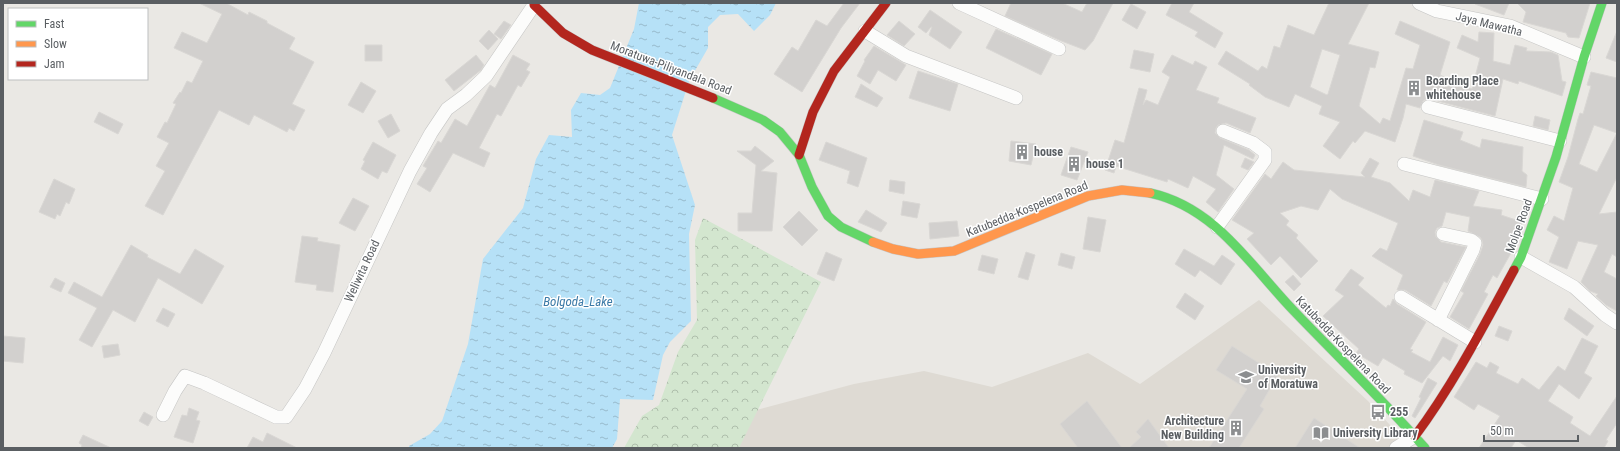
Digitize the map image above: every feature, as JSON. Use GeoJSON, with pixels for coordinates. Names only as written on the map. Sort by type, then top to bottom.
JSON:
{"type":"FeatureCollection","features":[{"type":"Feature","properties":{"kind":"main road"},"geometry":{"type":"LineString","coordinates":[[799,155],[813,112],[834,71],[886,3]]}},
{"type":"Feature","properties":{"kind":"main road","name":"Molpe Road"},"geometry":{"type":"LineString","coordinates":[[1415,436],[1427,420],[1475,342],[1521,257],[1542,198],[1584,57],[1602,3]]}},
{"type":"Feature","properties":{"kind":"main road","name":"Moratuwa-Piliyandala Road"},"geometry":{"type":"LineString","coordinates":[[534,4],[563,33],[592,50],[724,102],[763,120],[780,132],[799,155]]}},
{"type":"Feature","properties":{"kind":"main road","name":"Katubedda-Kospelena Road"},"geometry":{"type":"LineString","coordinates":[[799,155],[816,194],[828,216],[841,227],[869,241],[918,254],[954,251],[1088,196],[1113,191],[1128,190],[1142,191],[1164,196],[1195,212],[1217,227],[1230,239],[1290,308],[1425,448]]}},
{"type":"Feature","properties":{"kind":"street"},"geometry":{"type":"LineString","coordinates":[[959,3],[1059,50]]}},
{"type":"Feature","properties":{"kind":"street","name":"Jaya Mawatha"},"geometry":{"type":"LineString","coordinates":[[1419,3],[1437,11],[1510,26],[1584,57]]}},
{"type":"Feature","properties":{"kind":"street","name":"Weliwita Road"},"geometry":{"type":"LineString","coordinates":[[163,415],[175,391],[185,376],[204,383],[276,417],[286,417],[305,389],[324,353],[410,171],[431,132],[447,109],[466,96],[486,76],[534,4]]}},
{"type":"Feature","properties":{"kind":"street"},"geometry":{"type":"LineString","coordinates":[[865,31],[906,56],[1016,98]]}},
{"type":"Feature","properties":{"kind":"street"},"geometry":{"type":"LineString","coordinates":[[1428,107],[1560,141]]}},
{"type":"Feature","properties":{"kind":"street"},"geometry":{"type":"LineString","coordinates":[[1217,227],[1265,160],[1265,152],[1253,143],[1223,131]]}},
{"type":"Feature","properties":{"kind":"street"},"geometry":{"type":"LineString","coordinates":[[1404,164],[1542,198]]}},
{"type":"Feature","properties":{"kind":"street"},"geometry":{"type":"LineString","coordinates":[[1438,320],[1473,250],[1475,243],[1471,240],[1443,234]]}},
{"type":"Feature","properties":{"kind":"street"},"geometry":{"type":"LineString","coordinates":[[1521,257],[1574,287],[1617,323]]}},
{"type":"Feature","properties":{"kind":"street"},"geometry":{"type":"LineString","coordinates":[[1401,297],[1475,342]]}},
{"type":"Feature","properties":{"kind":"street"},"geometry":{"type":"LineString","coordinates":[[1396,448],[1415,436]]}},
{"type":"Feature","properties":{"kind":"shaded area","name":"University of Moratuwa"},"geometry":{"type":"Polygon","coordinates":[[[1259,300],[1368,401],[1411,448],[663,448],[670,433],[854,384],[924,371],[992,387],[1088,353],[1140,384],[1259,300]]]}},
{"type":"Feature","properties":{"kind":"green space"},"geometry":{"type":"Polygon","coordinates":[[[703,218],[821,282],[739,448],[624,448],[642,416],[659,405],[678,352],[697,320],[695,240],[703,218]]]}},
{"type":"Feature","properties":{"kind":"water","name":"Bolgoda_Lake"},"geometry":{"type":"Polygon","coordinates":[[[639,3],[776,3],[770,15],[754,31],[738,14],[720,15],[708,27],[708,48],[689,81],[672,135],[695,205],[689,234],[691,321],[670,342],[663,355],[653,400],[620,399],[617,439],[612,448],[409,448],[409,446],[430,434],[442,421],[468,344],[483,259],[523,208],[536,159],[549,135],[572,137],[571,110],[581,93],[600,95],[610,88],[634,29],[639,3]]]}},
{"type":"Feature","properties":{"kind":"building"},"geometry":{"type":"Polygon","coordinates":[[[199,3],[226,3],[248,15],[249,12],[267,21],[267,23],[295,38],[289,49],[314,62],[292,104],[305,110],[294,131],[289,128],[287,132],[254,115],[249,125],[219,110],[163,215],[145,206],[165,171],[156,166],[169,143],[157,137],[165,122],[167,123],[176,104],[173,103],[180,92],[181,93],[187,81],[192,83],[203,61],[174,48],[182,32],[207,43],[222,14],[199,3]]]}},
{"type":"Feature","properties":{"kind":"building"},"geometry":{"type":"Polygon","coordinates":[[[844,3],[860,3],[841,28],[802,92],[774,74],[792,47],[798,51],[816,20],[827,26],[844,3]]]}},
{"type":"Feature","properties":{"kind":"building"},"geometry":{"type":"Polygon","coordinates":[[[1011,3],[1062,3],[1082,12],[1087,3],[1113,3],[1093,41],[1085,50],[1005,16],[1011,3]]]}},
{"type":"Feature","properties":{"kind":"building"},"geometry":{"type":"Polygon","coordinates":[[[1172,3],[1194,3],[1189,12],[1223,33],[1215,48],[1195,36],[1198,32],[1166,15],[1172,3]]]}},
{"type":"Feature","properties":{"kind":"building"},"geometry":{"type":"Polygon","coordinates":[[[1329,3],[1369,3],[1348,44],[1379,52],[1375,68],[1370,67],[1359,106],[1380,124],[1383,118],[1390,121],[1406,68],[1413,69],[1420,45],[1395,34],[1400,21],[1450,42],[1440,75],[1472,89],[1480,58],[1457,48],[1462,35],[1478,42],[1479,32],[1494,33],[1493,61],[1510,65],[1515,45],[1527,48],[1526,51],[1551,52],[1558,55],[1562,81],[1566,82],[1562,96],[1519,81],[1518,84],[1503,79],[1495,116],[1430,99],[1423,101],[1420,108],[1406,104],[1395,142],[1365,131],[1355,143],[1353,141],[1340,159],[1323,146],[1340,122],[1319,114],[1322,106],[1295,94],[1289,107],[1265,97],[1249,85],[1250,84],[1218,64],[1226,51],[1258,71],[1262,66],[1267,69],[1274,46],[1280,48],[1288,25],[1314,35],[1329,3]],[[1322,49],[1310,87],[1327,95],[1328,94],[1340,55],[1322,49]]]}},
{"type":"Feature","properties":{"kind":"building"},"geometry":{"type":"Polygon","coordinates":[[[1475,3],[1509,3],[1504,15],[1475,3]]]}},
{"type":"Feature","properties":{"kind":"building"},"geometry":{"type":"Polygon","coordinates":[[[1517,3],[1590,3],[1579,38],[1568,37],[1566,33],[1523,22],[1526,12],[1517,3]]]}},
{"type":"Feature","properties":{"kind":"building"},"geometry":{"type":"Polygon","coordinates":[[[1131,4],[1146,12],[1137,29],[1122,20],[1131,4]]]}},
{"type":"Feature","properties":{"kind":"building"},"geometry":{"type":"Polygon","coordinates":[[[930,10],[962,32],[950,49],[929,35],[932,27],[926,33],[918,27],[930,10]]]}},
{"type":"Feature","properties":{"kind":"building"},"geometry":{"type":"Polygon","coordinates":[[[504,21],[511,25],[501,39],[494,34],[504,21]]]}},
{"type":"Feature","properties":{"kind":"building"},"geometry":{"type":"Polygon","coordinates":[[[899,21],[915,34],[904,46],[887,35],[899,21]]]}},
{"type":"Feature","properties":{"kind":"building"},"geometry":{"type":"Polygon","coordinates":[[[996,29],[1052,54],[1041,75],[986,48],[996,29]]]}},
{"type":"Feature","properties":{"kind":"building"},"geometry":{"type":"Polygon","coordinates":[[[489,30],[498,39],[488,50],[479,41],[489,30]]]}},
{"type":"Feature","properties":{"kind":"building"},"geometry":{"type":"Polygon","coordinates":[[[1617,31],[1617,62],[1606,58],[1617,31]]]}},
{"type":"Feature","properties":{"kind":"building"},"geometry":{"type":"Polygon","coordinates":[[[365,45],[382,45],[382,61],[365,61],[365,45]]]}},
{"type":"Feature","properties":{"kind":"building"},"geometry":{"type":"Polygon","coordinates":[[[874,46],[906,65],[896,81],[878,70],[870,84],[857,76],[865,61],[864,60],[874,46]]]}},
{"type":"Feature","properties":{"kind":"building"},"geometry":{"type":"Polygon","coordinates":[[[1134,50],[1154,54],[1150,72],[1130,68],[1134,50]]]}},
{"type":"Feature","properties":{"kind":"building"},"geometry":{"type":"Polygon","coordinates":[[[476,55],[484,65],[481,70],[454,91],[445,80],[476,55]]]}},
{"type":"Feature","properties":{"kind":"building"},"geometry":{"type":"Polygon","coordinates":[[[513,55],[530,64],[526,70],[530,72],[521,87],[518,85],[501,116],[497,114],[479,148],[490,153],[484,167],[453,153],[430,192],[417,184],[427,168],[423,166],[438,141],[441,143],[455,119],[467,126],[490,85],[495,88],[513,55]]]}},
{"type":"Feature","properties":{"kind":"building"},"geometry":{"type":"Polygon","coordinates":[[[1172,55],[1193,65],[1195,61],[1207,67],[1196,90],[1219,98],[1217,103],[1256,118],[1250,133],[1226,123],[1218,125],[1216,128],[1215,133],[1220,138],[1249,150],[1255,155],[1253,159],[1224,145],[1216,175],[1234,189],[1218,212],[1206,202],[1216,189],[1193,176],[1188,188],[1168,179],[1167,182],[1116,166],[1114,173],[1105,170],[1115,140],[1124,143],[1139,88],[1147,90],[1143,105],[1146,100],[1158,105],[1170,77],[1162,72],[1172,55]]]}},
{"type":"Feature","properties":{"kind":"building"},"geometry":{"type":"Polygon","coordinates":[[[918,71],[958,84],[950,111],[909,98],[918,71]]]}},
{"type":"Feature","properties":{"kind":"building"},"geometry":{"type":"Polygon","coordinates":[[[1591,72],[1617,78],[1617,133],[1617,177],[1599,214],[1617,212],[1617,257],[1612,254],[1604,272],[1617,279],[1617,311],[1606,305],[1596,296],[1598,294],[1590,291],[1581,282],[1598,245],[1578,241],[1567,269],[1549,262],[1559,237],[1547,230],[1554,216],[1564,221],[1573,188],[1559,182],[1568,157],[1580,113],[1583,114],[1591,86],[1587,85],[1591,72]],[[1594,125],[1579,164],[1597,172],[1617,133],[1594,125]]]}},
{"type":"Feature","properties":{"kind":"building"},"geometry":{"type":"Polygon","coordinates":[[[361,82],[376,91],[363,113],[348,105],[361,82]]]}},
{"type":"Feature","properties":{"kind":"building"},"geometry":{"type":"Polygon","coordinates":[[[861,84],[883,98],[877,107],[855,97],[861,84]]]}},
{"type":"Feature","properties":{"kind":"building"},"geometry":{"type":"Polygon","coordinates":[[[99,112],[123,124],[118,134],[94,122],[99,112]]]}},
{"type":"Feature","properties":{"kind":"building"},"geometry":{"type":"Polygon","coordinates":[[[391,114],[400,131],[388,138],[378,121],[391,114]]]}},
{"type":"Feature","properties":{"kind":"building"},"geometry":{"type":"Polygon","coordinates":[[[1535,116],[1550,120],[1548,130],[1533,126],[1535,116]]]}},
{"type":"Feature","properties":{"kind":"building"},"geometry":{"type":"Polygon","coordinates":[[[1424,120],[1463,132],[1460,140],[1480,148],[1482,139],[1523,147],[1522,171],[1527,175],[1526,187],[1439,165],[1413,156],[1424,120]]]}},
{"type":"Feature","properties":{"kind":"building","name":"house"},"geometry":{"type":"Polygon","coordinates":[[[1011,141],[1036,144],[1031,165],[1009,161],[1011,141]]]}},
{"type":"Feature","properties":{"kind":"building"},"geometry":{"type":"Polygon","coordinates":[[[373,142],[396,155],[387,173],[382,171],[378,179],[361,169],[365,161],[363,160],[373,142]]]}},
{"type":"Feature","properties":{"kind":"building"},"geometry":{"type":"Polygon","coordinates":[[[826,142],[867,158],[858,187],[847,183],[850,171],[819,160],[826,142]]]}},
{"type":"Feature","properties":{"kind":"building"},"geometry":{"type":"Polygon","coordinates":[[[755,146],[774,161],[761,171],[777,173],[772,231],[738,231],[738,213],[752,213],[756,165],[737,151],[751,151],[755,146]]]}},
{"type":"Feature","properties":{"kind":"building","name":"house 1"},"geometry":{"type":"Polygon","coordinates":[[[1071,147],[1088,152],[1077,180],[1061,175],[1071,147]]]}},
{"type":"Feature","properties":{"kind":"building"},"geometry":{"type":"Polygon","coordinates":[[[1245,158],[1254,162],[1248,170],[1241,167],[1245,158]]]}},
{"type":"Feature","properties":{"kind":"building"},"geometry":{"type":"Polygon","coordinates":[[[1370,158],[1379,163],[1371,177],[1390,183],[1409,201],[1413,190],[1430,197],[1435,180],[1479,191],[1473,206],[1502,210],[1501,215],[1522,222],[1511,253],[1497,278],[1493,275],[1484,292],[1488,294],[1469,329],[1450,317],[1464,293],[1461,291],[1483,245],[1480,237],[1468,231],[1470,217],[1446,212],[1442,226],[1437,228],[1435,232],[1436,237],[1441,242],[1466,247],[1447,283],[1444,281],[1431,306],[1405,290],[1397,290],[1403,275],[1372,256],[1380,248],[1387,251],[1398,223],[1342,199],[1330,189],[1318,210],[1301,206],[1280,213],[1289,221],[1286,225],[1298,235],[1296,238],[1318,261],[1301,278],[1280,256],[1271,265],[1247,239],[1254,233],[1232,220],[1265,174],[1271,179],[1283,162],[1294,170],[1365,177],[1361,173],[1370,158]]]}},
{"type":"Feature","properties":{"kind":"building"},"geometry":{"type":"Polygon","coordinates":[[[54,179],[75,189],[69,204],[66,202],[60,216],[57,214],[55,219],[39,212],[54,179]]]}},
{"type":"Feature","properties":{"kind":"building"},"geometry":{"type":"Polygon","coordinates":[[[890,180],[905,182],[904,194],[889,191],[890,180]]]}},
{"type":"Feature","properties":{"kind":"building"},"geometry":{"type":"Polygon","coordinates":[[[353,198],[369,206],[355,231],[339,223],[353,198]]]}},
{"type":"Feature","properties":{"kind":"building"},"geometry":{"type":"Polygon","coordinates":[[[903,201],[920,204],[917,218],[901,215],[903,201]]]}},
{"type":"Feature","properties":{"kind":"building"},"geometry":{"type":"Polygon","coordinates":[[[866,210],[887,223],[881,232],[858,222],[866,210]]]}},
{"type":"Feature","properties":{"kind":"building"},"geometry":{"type":"Polygon","coordinates":[[[799,211],[818,230],[802,246],[783,227],[799,211]]]}},
{"type":"Feature","properties":{"kind":"building"},"geometry":{"type":"Polygon","coordinates":[[[1088,217],[1106,220],[1100,252],[1083,249],[1088,217]]]}},
{"type":"Feature","properties":{"kind":"building"},"geometry":{"type":"Polygon","coordinates":[[[957,221],[959,236],[930,239],[929,223],[957,221]]]}},
{"type":"Feature","properties":{"kind":"building"},"geometry":{"type":"Polygon","coordinates":[[[302,236],[318,238],[317,241],[340,245],[333,292],[316,290],[317,285],[295,282],[302,236]]]}},
{"type":"Feature","properties":{"kind":"building"},"geometry":{"type":"Polygon","coordinates":[[[131,245],[148,255],[147,257],[180,274],[195,249],[224,266],[202,304],[158,278],[135,322],[113,310],[92,347],[79,340],[97,308],[68,293],[74,282],[102,297],[131,245]]]}},
{"type":"Feature","properties":{"kind":"building"},"geometry":{"type":"Polygon","coordinates":[[[1184,249],[1214,266],[1222,255],[1235,264],[1221,285],[1200,270],[1195,277],[1175,264],[1184,249]]]}},
{"type":"Feature","properties":{"kind":"building"},"geometry":{"type":"Polygon","coordinates":[[[826,252],[842,259],[834,281],[817,274],[826,252]]]}},
{"type":"Feature","properties":{"kind":"building"},"geometry":{"type":"Polygon","coordinates":[[[1026,252],[1035,255],[1028,280],[1018,277],[1026,252]]]}},
{"type":"Feature","properties":{"kind":"building"},"geometry":{"type":"Polygon","coordinates":[[[1061,253],[1075,257],[1072,269],[1058,265],[1061,253]]]}},
{"type":"Feature","properties":{"kind":"building"},"geometry":{"type":"Polygon","coordinates":[[[982,255],[998,259],[994,274],[978,270],[982,255]]]}},
{"type":"Feature","properties":{"kind":"building"},"geometry":{"type":"Polygon","coordinates":[[[1351,269],[1364,278],[1358,285],[1386,308],[1388,305],[1390,306],[1393,299],[1397,304],[1426,322],[1410,349],[1413,350],[1411,352],[1430,362],[1443,337],[1458,345],[1450,361],[1443,356],[1422,383],[1404,374],[1405,371],[1383,358],[1378,366],[1356,353],[1359,349],[1323,316],[1344,296],[1335,290],[1351,269]]]}},
{"type":"Feature","properties":{"kind":"building"},"geometry":{"type":"Polygon","coordinates":[[[1293,275],[1301,284],[1294,291],[1285,282],[1293,275]]]}},
{"type":"Feature","properties":{"kind":"building"},"geometry":{"type":"Polygon","coordinates":[[[55,278],[65,283],[61,292],[50,287],[55,278]]]}},
{"type":"Feature","properties":{"kind":"building"},"geometry":{"type":"Polygon","coordinates":[[[1185,293],[1204,306],[1195,320],[1176,307],[1185,293]]]}},
{"type":"Feature","properties":{"kind":"building"},"geometry":{"type":"Polygon","coordinates":[[[163,308],[175,314],[168,327],[156,321],[163,308]]]}},
{"type":"Feature","properties":{"kind":"building"},"geometry":{"type":"Polygon","coordinates":[[[1569,308],[1594,326],[1587,336],[1564,319],[1569,308]]]}},
{"type":"Feature","properties":{"kind":"building"},"geometry":{"type":"Polygon","coordinates":[[[1499,326],[1512,331],[1508,341],[1495,336],[1499,326]]]}},
{"type":"Feature","properties":{"kind":"building"},"geometry":{"type":"Polygon","coordinates":[[[3,336],[25,338],[23,363],[3,361],[3,336]]]}},
{"type":"Feature","properties":{"kind":"building"},"geometry":{"type":"Polygon","coordinates":[[[1582,338],[1598,346],[1584,373],[1592,378],[1579,399],[1559,384],[1548,401],[1573,417],[1570,423],[1590,436],[1617,396],[1617,423],[1606,440],[1608,441],[1604,448],[1529,448],[1516,440],[1511,448],[1479,448],[1500,416],[1478,404],[1474,410],[1454,397],[1476,362],[1487,368],[1490,362],[1499,367],[1496,373],[1518,384],[1522,378],[1539,390],[1558,366],[1565,371],[1582,338]]]}},
{"type":"Feature","properties":{"kind":"building"},"geometry":{"type":"Polygon","coordinates":[[[118,344],[120,355],[104,358],[102,346],[118,344]]]}},
{"type":"Feature","properties":{"kind":"building"},"geometry":{"type":"Polygon","coordinates":[[[1232,346],[1278,375],[1260,406],[1264,409],[1239,448],[1209,448],[1247,389],[1216,370],[1232,346]]]}},
{"type":"Feature","properties":{"kind":"building"},"geometry":{"type":"Polygon","coordinates":[[[1428,378],[1437,383],[1415,418],[1412,416],[1421,398],[1419,397],[1428,378]]]}},
{"type":"Feature","properties":{"kind":"building"},"geometry":{"type":"Polygon","coordinates":[[[1087,401],[1122,448],[1078,448],[1060,424],[1087,401]]]}},
{"type":"Feature","properties":{"kind":"building"},"geometry":{"type":"Polygon","coordinates":[[[189,408],[199,412],[196,420],[200,421],[193,443],[174,437],[182,415],[187,416],[189,408]]]}},
{"type":"Feature","properties":{"kind":"building"},"geometry":{"type":"Polygon","coordinates":[[[144,412],[153,417],[148,426],[139,421],[144,412]]]}},
{"type":"Feature","properties":{"kind":"building","name":"University Library"},"geometry":{"type":"Polygon","coordinates":[[[1314,418],[1360,448],[1295,448],[1314,418]]]}},
{"type":"Feature","properties":{"kind":"building"},"geometry":{"type":"Polygon","coordinates":[[[1148,419],[1169,448],[1129,448],[1141,437],[1136,432],[1148,419]]]}},
{"type":"Feature","properties":{"kind":"building"},"geometry":{"type":"Polygon","coordinates":[[[267,433],[297,448],[247,448],[253,437],[263,442],[267,433]]]}},
{"type":"Feature","properties":{"kind":"building"},"geometry":{"type":"Polygon","coordinates":[[[83,435],[111,448],[81,448],[82,445],[79,443],[83,435]]]}},
{"type":"Feature","properties":{"kind":"traffic: fast"},"geometry":{"type":"LineString","coordinates":[[1514,270],[1521,257],[1556,157],[1584,57],[1602,3]]}},
{"type":"Feature","properties":{"kind":"traffic: fast"},"geometry":{"type":"LineString","coordinates":[[713,98],[763,120],[780,132],[799,155],[812,187],[828,216],[841,227],[873,242]]}},
{"type":"Feature","properties":{"kind":"traffic: fast"},"geometry":{"type":"LineString","coordinates":[[1150,193],[1173,200],[1194,211],[1230,240],[1277,293],[1425,448]]}},
{"type":"Feature","properties":{"kind":"traffic: slow"},"geometry":{"type":"LineString","coordinates":[[873,242],[893,249],[918,254],[954,251],[1088,196],[1122,190],[1150,193]]}},
{"type":"Feature","properties":{"kind":"traffic: jam"},"geometry":{"type":"LineString","coordinates":[[534,3],[534,5],[563,33],[592,50],[713,98]]}},
{"type":"Feature","properties":{"kind":"traffic: jam"},"geometry":{"type":"LineString","coordinates":[[799,155],[813,112],[834,71],[886,3]]}},
{"type":"Feature","properties":{"kind":"traffic: jam"},"geometry":{"type":"LineString","coordinates":[[1415,436],[1455,376],[1514,270]]}},
{"type":"Feature","properties":{"kind":"place","name":"Boarding Place whitehouse"},"geometry":{"type":"Point","coordinates":[1414,88]}},
{"type":"Feature","properties":{"kind":"place","name":"house"},"geometry":{"type":"Point","coordinates":[1022,152]}},
{"type":"Feature","properties":{"kind":"place","name":"house 1"},"geometry":{"type":"Point","coordinates":[1074,164]}},
{"type":"Feature","properties":{"kind":"place","name":"University of Moratuwa"},"geometry":{"type":"Point","coordinates":[1246,377]}},
{"type":"Feature","properties":{"kind":"place","name":"255"},"geometry":{"type":"Point","coordinates":[1378,412]}},
{"type":"Feature","properties":{"kind":"place","name":"Architecture New Building"},"geometry":{"type":"Point","coordinates":[1236,428]}},
{"type":"Feature","properties":{"kind":"place","name":"University Library"},"geometry":{"type":"Point","coordinates":[1321,433]}}]}
